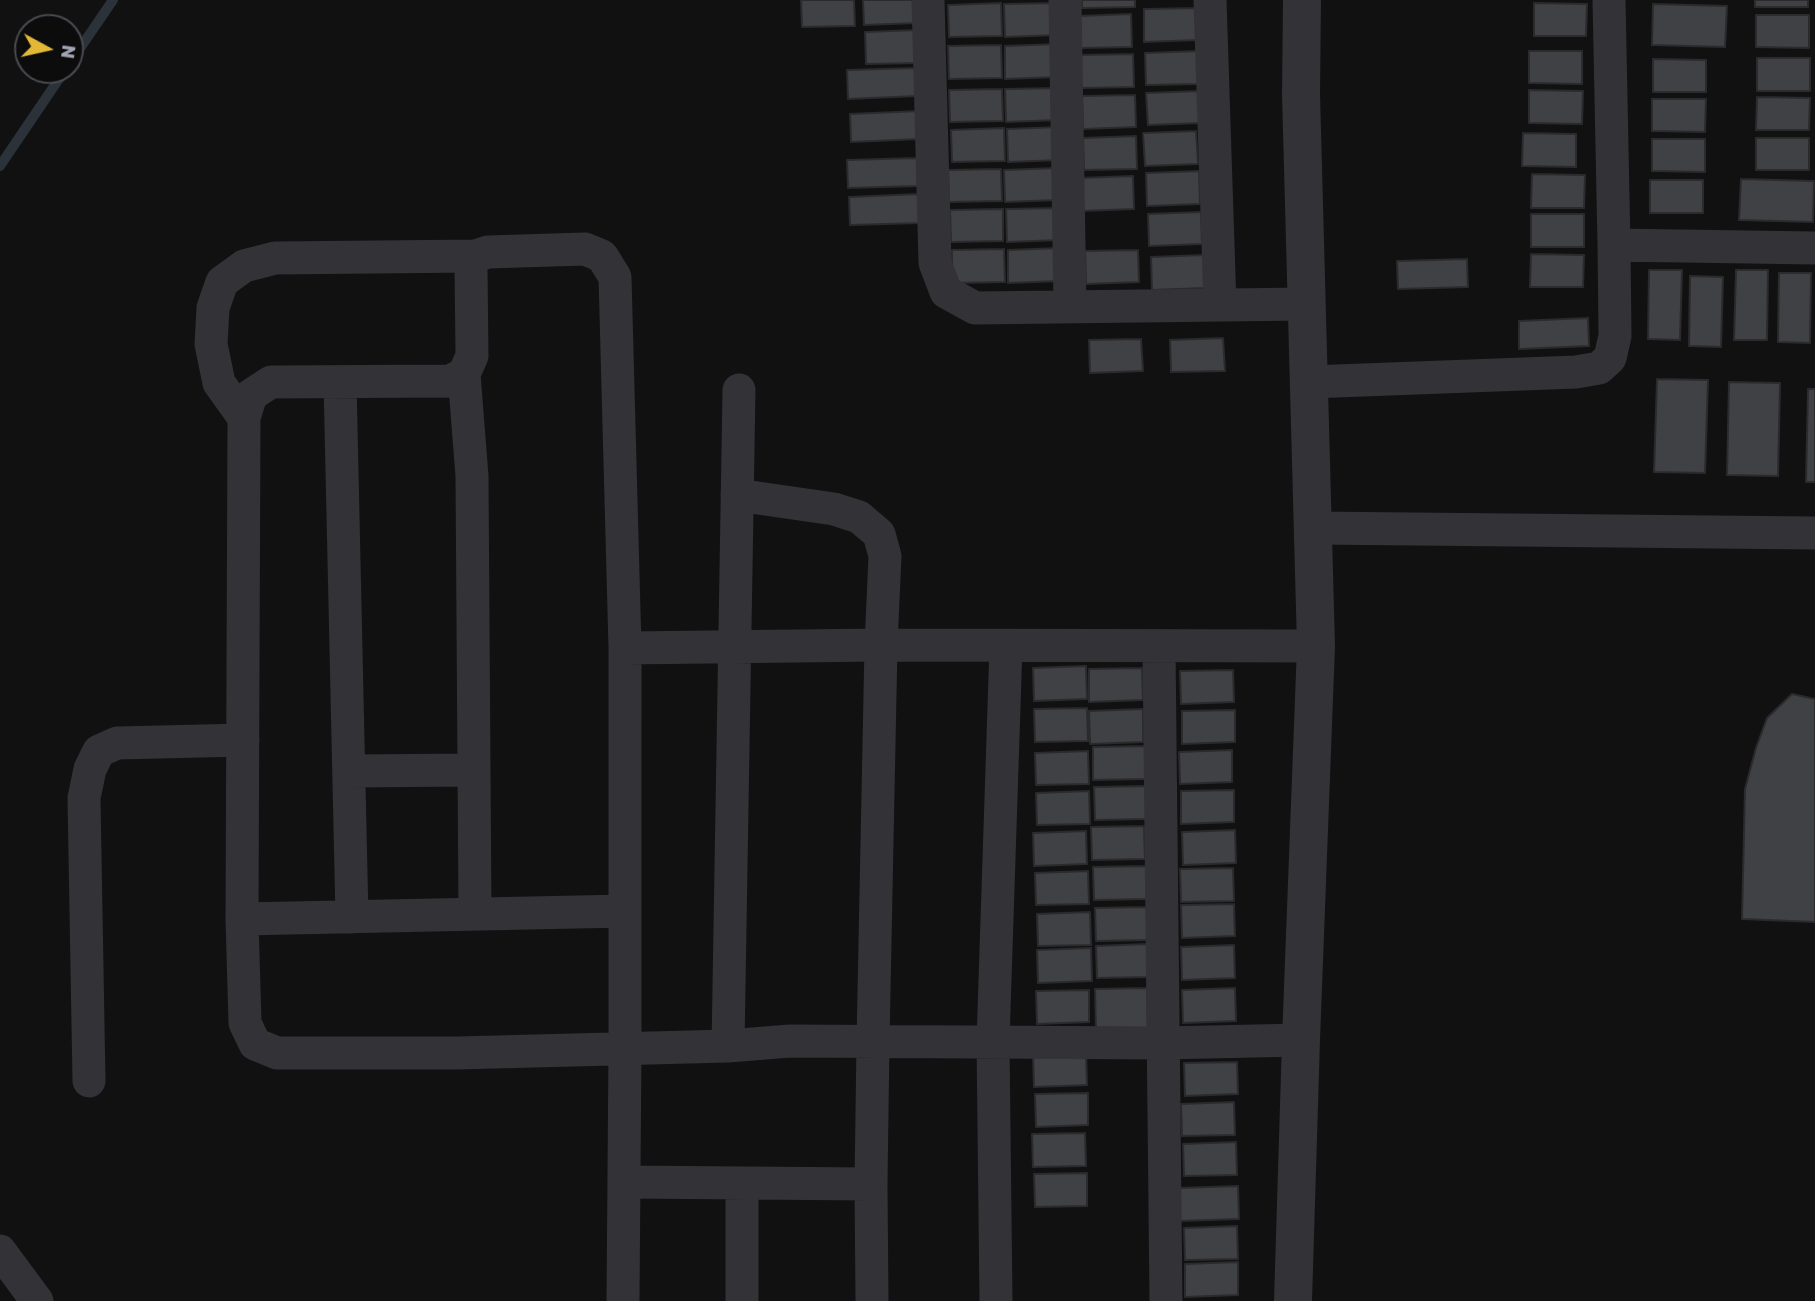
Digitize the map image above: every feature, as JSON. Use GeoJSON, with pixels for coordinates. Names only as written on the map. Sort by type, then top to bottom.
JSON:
{"type":"FeatureCollection","features":[{"type":"Feature","properties":{"kind":"street"},"geometry":{"type":"LineString","coordinates":[[929,0],[935,263],[946,292],[975,308],[1307,304]]}},
{"type":"Feature","properties":{"kind":"street"},"geometry":{"type":"LineString","coordinates":[[1065,0],[1070,307]]}},
{"type":"Feature","properties":{"kind":"street"},"geometry":{"type":"LineString","coordinates":[[1210,0],[1220,306]]}},
{"type":"Feature","properties":{"kind":"street"},"geometry":{"type":"LineString","coordinates":[[1293,1301],[1316,646],[1301,94],[1302,0]]}},
{"type":"Feature","properties":{"kind":"street"},"geometry":{"type":"LineString","coordinates":[[1310,382],[1576,372],[1599,368],[1610,358],[1615,336],[1609,0]]}},
{"type":"Feature","properties":{"kind":"street"},"geometry":{"type":"LineString","coordinates":[[1614,245],[1815,248]]}},
{"type":"Feature","properties":{"kind":"street"},"geometry":{"type":"LineString","coordinates":[[244,418],[219,383],[211,344],[213,308],[222,282],[244,266],[275,258],[476,256],[488,252],[585,249],[602,256],[615,277],[625,648],[623,1301]]}},
{"type":"Feature","properties":{"kind":"street"},"geometry":{"type":"LineString","coordinates":[[475,914],[472,476],[464,374],[472,356],[471,266],[476,256]]}},
{"type":"Feature","properties":{"kind":"street"},"geometry":{"type":"LineString","coordinates":[[464,374],[450,381],[271,382],[251,395],[244,418],[243,919],[245,1023],[255,1044],[277,1053],[457,1053],[728,1046],[790,1041],[1163,1043],[1301,1040]]}},
{"type":"Feature","properties":{"kind":"street"},"geometry":{"type":"LineString","coordinates":[[340,382],[352,917]]}},
{"type":"Feature","properties":{"kind":"street"},"geometry":{"type":"LineString","coordinates":[[728,1046],[739,390]]}},
{"type":"Feature","properties":{"kind":"street"},"geometry":{"type":"LineString","coordinates":[[737,495],[834,509],[859,517],[879,534],[885,556],[873,1041],[872,1301]]}},
{"type":"Feature","properties":{"kind":"street"},"geometry":{"type":"LineString","coordinates":[[1314,528],[1815,533]]}},
{"type":"Feature","properties":{"kind":"street"},"geometry":{"type":"LineString","coordinates":[[625,648],[881,645],[1316,646]]}},
{"type":"Feature","properties":{"kind":"street"},"geometry":{"type":"LineString","coordinates":[[996,1301],[993,1041],[1006,646]]}},
{"type":"Feature","properties":{"kind":"street"},"geometry":{"type":"LineString","coordinates":[[1159,646],[1166,1301]]}},
{"type":"Feature","properties":{"kind":"street"},"geometry":{"type":"LineString","coordinates":[[89,1081],[84,798],[90,769],[99,751],[117,743],[243,740]]}},
{"type":"Feature","properties":{"kind":"street"},"geometry":{"type":"LineString","coordinates":[[349,771],[474,770]]}},
{"type":"Feature","properties":{"kind":"street"},"geometry":{"type":"LineString","coordinates":[[243,919],[625,911]]}},
{"type":"Feature","properties":{"kind":"street"},"geometry":{"type":"LineString","coordinates":[[624,1182],[871,1184]]}},
{"type":"Feature","properties":{"kind":"street"},"geometry":{"type":"LineString","coordinates":[[742,1183],[742,1301]]}},
{"type":"Feature","properties":{"kind":"street"},"geometry":{"type":"LineString","coordinates":[[0,1251],[37,1301]]}},
{"type":"Feature","properties":{"kind":"building"},"geometry":{"type":"Polygon","coordinates":[[[801,0],[854,0],[855,26],[802,27],[801,0]]]}},
{"type":"Feature","properties":{"kind":"building"},"geometry":{"type":"Polygon","coordinates":[[[863,0],[916,0],[917,23],[864,25],[863,0]]]}},
{"type":"Feature","properties":{"kind":"building"},"geometry":{"type":"Polygon","coordinates":[[[1082,0],[1135,0],[1135,7],[1082,8],[1082,0]]]}},
{"type":"Feature","properties":{"kind":"building"},"geometry":{"type":"Polygon","coordinates":[[[1755,0],[1808,0],[1808,7],[1755,7],[1755,0]]]}},
{"type":"Feature","properties":{"kind":"building"},"geometry":{"type":"Polygon","coordinates":[[[1001,3],[1002,36],[949,37],[948,5],[1001,3]]]}},
{"type":"Feature","properties":{"kind":"building"},"geometry":{"type":"Polygon","coordinates":[[[1057,3],[1058,35],[1005,37],[1004,4],[1057,3]]]}},
{"type":"Feature","properties":{"kind":"building"},"geometry":{"type":"Polygon","coordinates":[[[1534,3],[1587,4],[1586,36],[1534,36],[1534,3]]]}},
{"type":"Feature","properties":{"kind":"building"},"geometry":{"type":"Polygon","coordinates":[[[1653,4],[1727,6],[1725,47],[1652,45],[1653,4]]]}},
{"type":"Feature","properties":{"kind":"building"},"geometry":{"type":"Polygon","coordinates":[[[1197,8],[1198,40],[1144,42],[1144,9],[1197,8]]]}},
{"type":"Feature","properties":{"kind":"building"},"geometry":{"type":"Polygon","coordinates":[[[1131,14],[1132,47],[1079,48],[1078,16],[1131,14]]]}},
{"type":"Feature","properties":{"kind":"building"},"geometry":{"type":"Polygon","coordinates":[[[1756,15],[1809,15],[1809,48],[1756,47],[1756,15]]]}},
{"type":"Feature","properties":{"kind":"building"},"geometry":{"type":"Polygon","coordinates":[[[918,30],[919,63],[866,64],[865,32],[918,30]]]}},
{"type":"Feature","properties":{"kind":"building"},"geometry":{"type":"Polygon","coordinates":[[[1057,44],[1058,77],[1005,79],[1005,46],[1057,44]]]}},
{"type":"Feature","properties":{"kind":"building"},"geometry":{"type":"Polygon","coordinates":[[[1001,45],[1002,78],[949,79],[948,46],[1001,45]]]}},
{"type":"Feature","properties":{"kind":"building"},"geometry":{"type":"Polygon","coordinates":[[[1198,51],[1199,84],[1146,85],[1145,53],[1198,51]]]}},
{"type":"Feature","properties":{"kind":"building"},"geometry":{"type":"Polygon","coordinates":[[[1529,51],[1582,51],[1582,84],[1529,83],[1529,51]]]}},
{"type":"Feature","properties":{"kind":"building"},"geometry":{"type":"Polygon","coordinates":[[[1133,54],[1134,87],[1081,88],[1080,55],[1133,54]]]}},
{"type":"Feature","properties":{"kind":"building"},"geometry":{"type":"Polygon","coordinates":[[[1757,58],[1810,58],[1810,91],[1757,91],[1757,58]]]}},
{"type":"Feature","properties":{"kind":"building"},"geometry":{"type":"Polygon","coordinates":[[[1653,59],[1706,60],[1706,92],[1653,92],[1653,59]]]}},
{"type":"Feature","properties":{"kind":"building"},"geometry":{"type":"Polygon","coordinates":[[[917,68],[918,96],[848,99],[847,70],[917,68]]]}},
{"type":"Feature","properties":{"kind":"building"},"geometry":{"type":"Polygon","coordinates":[[[1058,88],[1059,120],[1006,122],[1005,89],[1058,88]]]}},
{"type":"Feature","properties":{"kind":"building"},"geometry":{"type":"Polygon","coordinates":[[[1002,89],[1003,121],[950,122],[949,90],[1002,89]]]}},
{"type":"Feature","properties":{"kind":"building"},"geometry":{"type":"Polygon","coordinates":[[[1529,90],[1583,91],[1582,124],[1529,123],[1529,90]]]}},
{"type":"Feature","properties":{"kind":"building"},"geometry":{"type":"Polygon","coordinates":[[[1199,91],[1201,123],[1148,125],[1146,93],[1199,91]]]}},
{"type":"Feature","properties":{"kind":"building"},"geometry":{"type":"Polygon","coordinates":[[[1135,95],[1136,127],[1083,129],[1082,96],[1135,95]]]}},
{"type":"Feature","properties":{"kind":"building"},"geometry":{"type":"Polygon","coordinates":[[[1757,97],[1810,98],[1809,130],[1756,130],[1757,97]]]}},
{"type":"Feature","properties":{"kind":"building"},"geometry":{"type":"Polygon","coordinates":[[[1652,99],[1706,99],[1705,132],[1652,131],[1652,99]]]}},
{"type":"Feature","properties":{"kind":"building"},"geometry":{"type":"Polygon","coordinates":[[[919,111],[920,139],[851,142],[850,114],[919,111]]]}},
{"type":"Feature","properties":{"kind":"building"},"geometry":{"type":"Polygon","coordinates":[[[1060,127],[1061,160],[1008,162],[1007,129],[1060,127]]]}},
{"type":"Feature","properties":{"kind":"building"},"geometry":{"type":"Polygon","coordinates":[[[1004,128],[1005,161],[952,162],[951,130],[1004,128]]]}},
{"type":"Feature","properties":{"kind":"building"},"geometry":{"type":"Polygon","coordinates":[[[1196,131],[1198,164],[1145,166],[1143,133],[1196,131]]]}},
{"type":"Feature","properties":{"kind":"building"},"geometry":{"type":"Polygon","coordinates":[[[1523,133],[1576,134],[1576,167],[1522,166],[1523,133]]]}},
{"type":"Feature","properties":{"kind":"building"},"geometry":{"type":"Polygon","coordinates":[[[1136,136],[1137,169],[1084,170],[1083,138],[1136,136]]]}},
{"type":"Feature","properties":{"kind":"building"},"geometry":{"type":"Polygon","coordinates":[[[1756,138],[1809,138],[1809,170],[1756,170],[1756,138]]]}},
{"type":"Feature","properties":{"kind":"building"},"geometry":{"type":"Polygon","coordinates":[[[1652,139],[1705,139],[1705,172],[1652,171],[1652,139]]]}},
{"type":"Feature","properties":{"kind":"building"},"geometry":{"type":"Polygon","coordinates":[[[917,158],[918,186],[848,188],[847,160],[917,158]]]}},
{"type":"Feature","properties":{"kind":"building"},"geometry":{"type":"Polygon","coordinates":[[[1057,168],[1058,200],[1005,202],[1004,170],[1057,168]]]}},
{"type":"Feature","properties":{"kind":"building"},"geometry":{"type":"Polygon","coordinates":[[[1001,169],[1002,201],[949,202],[948,170],[1001,169]]]}},
{"type":"Feature","properties":{"kind":"building"},"geometry":{"type":"Polygon","coordinates":[[[1199,171],[1200,204],[1147,206],[1146,173],[1199,171]]]}},
{"type":"Feature","properties":{"kind":"building"},"geometry":{"type":"Polygon","coordinates":[[[1532,174],[1585,175],[1584,208],[1531,208],[1532,174]]]}},
{"type":"Feature","properties":{"kind":"building"},"geometry":{"type":"Polygon","coordinates":[[[1133,176],[1134,209],[1081,211],[1080,178],[1133,176]]]}},
{"type":"Feature","properties":{"kind":"building"},"geometry":{"type":"Polygon","coordinates":[[[1741,179],[1814,181],[1813,222],[1739,220],[1741,179]]]}},
{"type":"Feature","properties":{"kind":"building"},"geometry":{"type":"Polygon","coordinates":[[[1650,180],[1703,180],[1703,213],[1650,213],[1650,180]]]}},
{"type":"Feature","properties":{"kind":"building"},"geometry":{"type":"Polygon","coordinates":[[[919,194],[920,223],[850,225],[849,197],[919,194]]]}},
{"type":"Feature","properties":{"kind":"building"},"geometry":{"type":"Polygon","coordinates":[[[1059,208],[1060,240],[1007,242],[1006,209],[1059,208]]]}},
{"type":"Feature","properties":{"kind":"building"},"geometry":{"type":"Polygon","coordinates":[[[1003,209],[1003,241],[951,242],[950,210],[1003,209]]]}},
{"type":"Feature","properties":{"kind":"building"},"geometry":{"type":"Polygon","coordinates":[[[1201,212],[1202,244],[1149,246],[1148,214],[1201,212]]]}},
{"type":"Feature","properties":{"kind":"building"},"geometry":{"type":"Polygon","coordinates":[[[1531,214],[1584,214],[1584,247],[1531,247],[1531,214]]]}},
{"type":"Feature","properties":{"kind":"building"},"geometry":{"type":"Polygon","coordinates":[[[1061,248],[1061,281],[1008,283],[1008,250],[1061,248]]]}},
{"type":"Feature","properties":{"kind":"building"},"geometry":{"type":"Polygon","coordinates":[[[1004,249],[1005,282],[952,283],[952,250],[1004,249]]]}},
{"type":"Feature","properties":{"kind":"building"},"geometry":{"type":"Polygon","coordinates":[[[1138,250],[1139,282],[1086,284],[1085,251],[1138,250]]]}},
{"type":"Feature","properties":{"kind":"building"},"geometry":{"type":"Polygon","coordinates":[[[1531,254],[1584,255],[1583,287],[1530,287],[1531,254]]]}},
{"type":"Feature","properties":{"kind":"building"},"geometry":{"type":"Polygon","coordinates":[[[1204,255],[1205,288],[1152,290],[1151,257],[1204,255]]]}},
{"type":"Feature","properties":{"kind":"building"},"geometry":{"type":"Polygon","coordinates":[[[1467,259],[1468,287],[1398,289],[1397,261],[1467,259]]]}},
{"type":"Feature","properties":{"kind":"building"},"geometry":{"type":"Polygon","coordinates":[[[1649,270],[1682,270],[1680,340],[1648,339],[1649,270]]]}},
{"type":"Feature","properties":{"kind":"building"},"geometry":{"type":"Polygon","coordinates":[[[1736,270],[1768,270],[1767,340],[1734,340],[1736,270]]]}},
{"type":"Feature","properties":{"kind":"building"},"geometry":{"type":"Polygon","coordinates":[[[1779,273],[1811,273],[1810,343],[1778,342],[1779,273]]]}},
{"type":"Feature","properties":{"kind":"building"},"geometry":{"type":"Polygon","coordinates":[[[1690,276],[1723,277],[1721,347],[1689,346],[1690,276]]]}},
{"type":"Feature","properties":{"kind":"building"},"geometry":{"type":"Polygon","coordinates":[[[1588,318],[1589,346],[1519,349],[1519,321],[1588,318]]]}},
{"type":"Feature","properties":{"kind":"building"},"geometry":{"type":"Polygon","coordinates":[[[1223,338],[1225,371],[1171,372],[1170,340],[1223,338]]]}},
{"type":"Feature","properties":{"kind":"building"},"geometry":{"type":"Polygon","coordinates":[[[1141,339],[1143,371],[1090,373],[1089,340],[1141,339]]]}},
{"type":"Feature","properties":{"kind":"building"},"geometry":{"type":"Polygon","coordinates":[[[1657,379],[1708,380],[1705,473],[1654,472],[1657,379]]]}},
{"type":"Feature","properties":{"kind":"building"},"geometry":{"type":"Polygon","coordinates":[[[1729,382],[1780,383],[1778,476],[1727,475],[1729,382]]]}},
{"type":"Feature","properties":{"kind":"building"},"geometry":{"type":"Polygon","coordinates":[[[1808,389],[1815,389],[1815,482],[1806,482],[1808,389]]]}},
{"type":"Feature","properties":{"kind":"building"},"geometry":{"type":"Polygon","coordinates":[[[1086,666],[1087,699],[1034,701],[1033,668],[1086,666]]]}},
{"type":"Feature","properties":{"kind":"building"},"geometry":{"type":"Polygon","coordinates":[[[1142,668],[1143,700],[1089,702],[1089,669],[1142,668]]]}},
{"type":"Feature","properties":{"kind":"building"},"geometry":{"type":"Polygon","coordinates":[[[1233,670],[1234,702],[1181,704],[1180,671],[1233,670]]]}},
{"type":"Feature","properties":{"kind":"building"},"geometry":{"type":"Polygon","coordinates":[[[1792,694],[1815,699],[1815,922],[1742,919],[1745,789],[1767,718],[1792,694]]]}},
{"type":"Feature","properties":{"kind":"building"},"geometry":{"type":"Polygon","coordinates":[[[1087,708],[1088,741],[1035,742],[1034,709],[1087,708]]]}},
{"type":"Feature","properties":{"kind":"building"},"geometry":{"type":"Polygon","coordinates":[[[1143,709],[1143,742],[1090,744],[1089,711],[1143,709]]]}},
{"type":"Feature","properties":{"kind":"building"},"geometry":{"type":"Polygon","coordinates":[[[1235,710],[1235,742],[1182,744],[1182,711],[1235,710]]]}},
{"type":"Feature","properties":{"kind":"building"},"geometry":{"type":"Polygon","coordinates":[[[1146,746],[1147,779],[1093,780],[1093,747],[1146,746]]]}},
{"type":"Feature","properties":{"kind":"building"},"geometry":{"type":"Polygon","coordinates":[[[1232,750],[1232,782],[1180,784],[1179,752],[1232,750]]]}},
{"type":"Feature","properties":{"kind":"building"},"geometry":{"type":"Polygon","coordinates":[[[1088,751],[1089,784],[1036,785],[1035,753],[1088,751]]]}},
{"type":"Feature","properties":{"kind":"building"},"geometry":{"type":"Polygon","coordinates":[[[1148,786],[1148,819],[1095,820],[1094,787],[1148,786]]]}},
{"type":"Feature","properties":{"kind":"building"},"geometry":{"type":"Polygon","coordinates":[[[1234,790],[1234,822],[1181,824],[1181,791],[1234,790]]]}},
{"type":"Feature","properties":{"kind":"building"},"geometry":{"type":"Polygon","coordinates":[[[1089,791],[1090,824],[1037,825],[1036,793],[1089,791]]]}},
{"type":"Feature","properties":{"kind":"building"},"geometry":{"type":"Polygon","coordinates":[[[1144,826],[1145,859],[1092,860],[1091,827],[1144,826]]]}},
{"type":"Feature","properties":{"kind":"building"},"geometry":{"type":"Polygon","coordinates":[[[1235,830],[1236,863],[1183,865],[1182,832],[1235,830]]]}},
{"type":"Feature","properties":{"kind":"building"},"geometry":{"type":"Polygon","coordinates":[[[1086,831],[1087,864],[1034,866],[1033,833],[1086,831]]]}},
{"type":"Feature","properties":{"kind":"building"},"geometry":{"type":"Polygon","coordinates":[[[1146,866],[1147,899],[1094,900],[1093,867],[1146,866]]]}},
{"type":"Feature","properties":{"kind":"building"},"geometry":{"type":"Polygon","coordinates":[[[1233,868],[1234,901],[1181,902],[1180,869],[1233,868]]]}},
{"type":"Feature","properties":{"kind":"building"},"geometry":{"type":"Polygon","coordinates":[[[1088,871],[1089,904],[1036,905],[1035,873],[1088,871]]]}},
{"type":"Feature","properties":{"kind":"building"},"geometry":{"type":"Polygon","coordinates":[[[1234,904],[1235,936],[1182,938],[1181,905],[1234,904]]]}},
{"type":"Feature","properties":{"kind":"building"},"geometry":{"type":"Polygon","coordinates":[[[1148,907],[1149,940],[1096,941],[1095,908],[1148,907]]]}},
{"type":"Feature","properties":{"kind":"building"},"geometry":{"type":"Polygon","coordinates":[[[1090,912],[1091,945],[1038,946],[1037,914],[1090,912]]]}},
{"type":"Feature","properties":{"kind":"building"},"geometry":{"type":"Polygon","coordinates":[[[1149,944],[1150,977],[1097,978],[1096,946],[1149,944]]]}},
{"type":"Feature","properties":{"kind":"building"},"geometry":{"type":"Polygon","coordinates":[[[1234,945],[1235,978],[1182,980],[1181,947],[1234,945]]]}},
{"type":"Feature","properties":{"kind":"building"},"geometry":{"type":"Polygon","coordinates":[[[1091,948],[1092,981],[1038,983],[1037,950],[1091,948]]]}},
{"type":"Feature","properties":{"kind":"building"},"geometry":{"type":"Polygon","coordinates":[[[1147,988],[1148,1030],[1096,1031],[1095,989],[1147,988]]]}},
{"type":"Feature","properties":{"kind":"building"},"geometry":{"type":"Polygon","coordinates":[[[1235,988],[1236,1021],[1183,1023],[1182,990],[1235,988]]]}},
{"type":"Feature","properties":{"kind":"building"},"geometry":{"type":"Polygon","coordinates":[[[1089,990],[1089,1022],[1037,1024],[1036,991],[1089,990]]]}},
{"type":"Feature","properties":{"kind":"building"},"geometry":{"type":"Polygon","coordinates":[[[1086,1053],[1087,1085],[1034,1087],[1033,1054],[1086,1053]]]}},
{"type":"Feature","properties":{"kind":"building"},"geometry":{"type":"Polygon","coordinates":[[[1237,1062],[1238,1094],[1185,1096],[1184,1063],[1237,1062]]]}},
{"type":"Feature","properties":{"kind":"building"},"geometry":{"type":"Polygon","coordinates":[[[1088,1093],[1088,1125],[1036,1127],[1035,1094],[1088,1093]]]}},
{"type":"Feature","properties":{"kind":"building"},"geometry":{"type":"Polygon","coordinates":[[[1234,1102],[1235,1135],[1182,1136],[1181,1104],[1234,1102]]]}},
{"type":"Feature","properties":{"kind":"building"},"geometry":{"type":"Polygon","coordinates":[[[1085,1133],[1086,1166],[1033,1167],[1032,1134],[1085,1133]]]}},
{"type":"Feature","properties":{"kind":"building"},"geometry":{"type":"Polygon","coordinates":[[[1236,1142],[1237,1175],[1184,1176],[1183,1144],[1236,1142]]]}},
{"type":"Feature","properties":{"kind":"building"},"geometry":{"type":"Polygon","coordinates":[[[1087,1173],[1087,1206],[1035,1207],[1034,1174],[1087,1173]]]}},
{"type":"Feature","properties":{"kind":"building"},"geometry":{"type":"Polygon","coordinates":[[[1238,1186],[1239,1219],[1179,1221],[1179,1188],[1238,1186]]]}},
{"type":"Feature","properties":{"kind":"building"},"geometry":{"type":"Polygon","coordinates":[[[1237,1226],[1238,1259],[1185,1260],[1184,1228],[1237,1226]]]}},
{"type":"Feature","properties":{"kind":"building"},"geometry":{"type":"Polygon","coordinates":[[[1238,1262],[1238,1295],[1185,1297],[1185,1264],[1238,1262]]]}},
{"type":"Feature","properties":{"kind":"waterway"},"geometry":{"type":"LineString","coordinates":[[84,42],[113,0]]}},
{"type":"Feature","properties":{"kind":"waterway"},"geometry":{"type":"LineString","coordinates":[[0,166],[56,84]]}}]}
